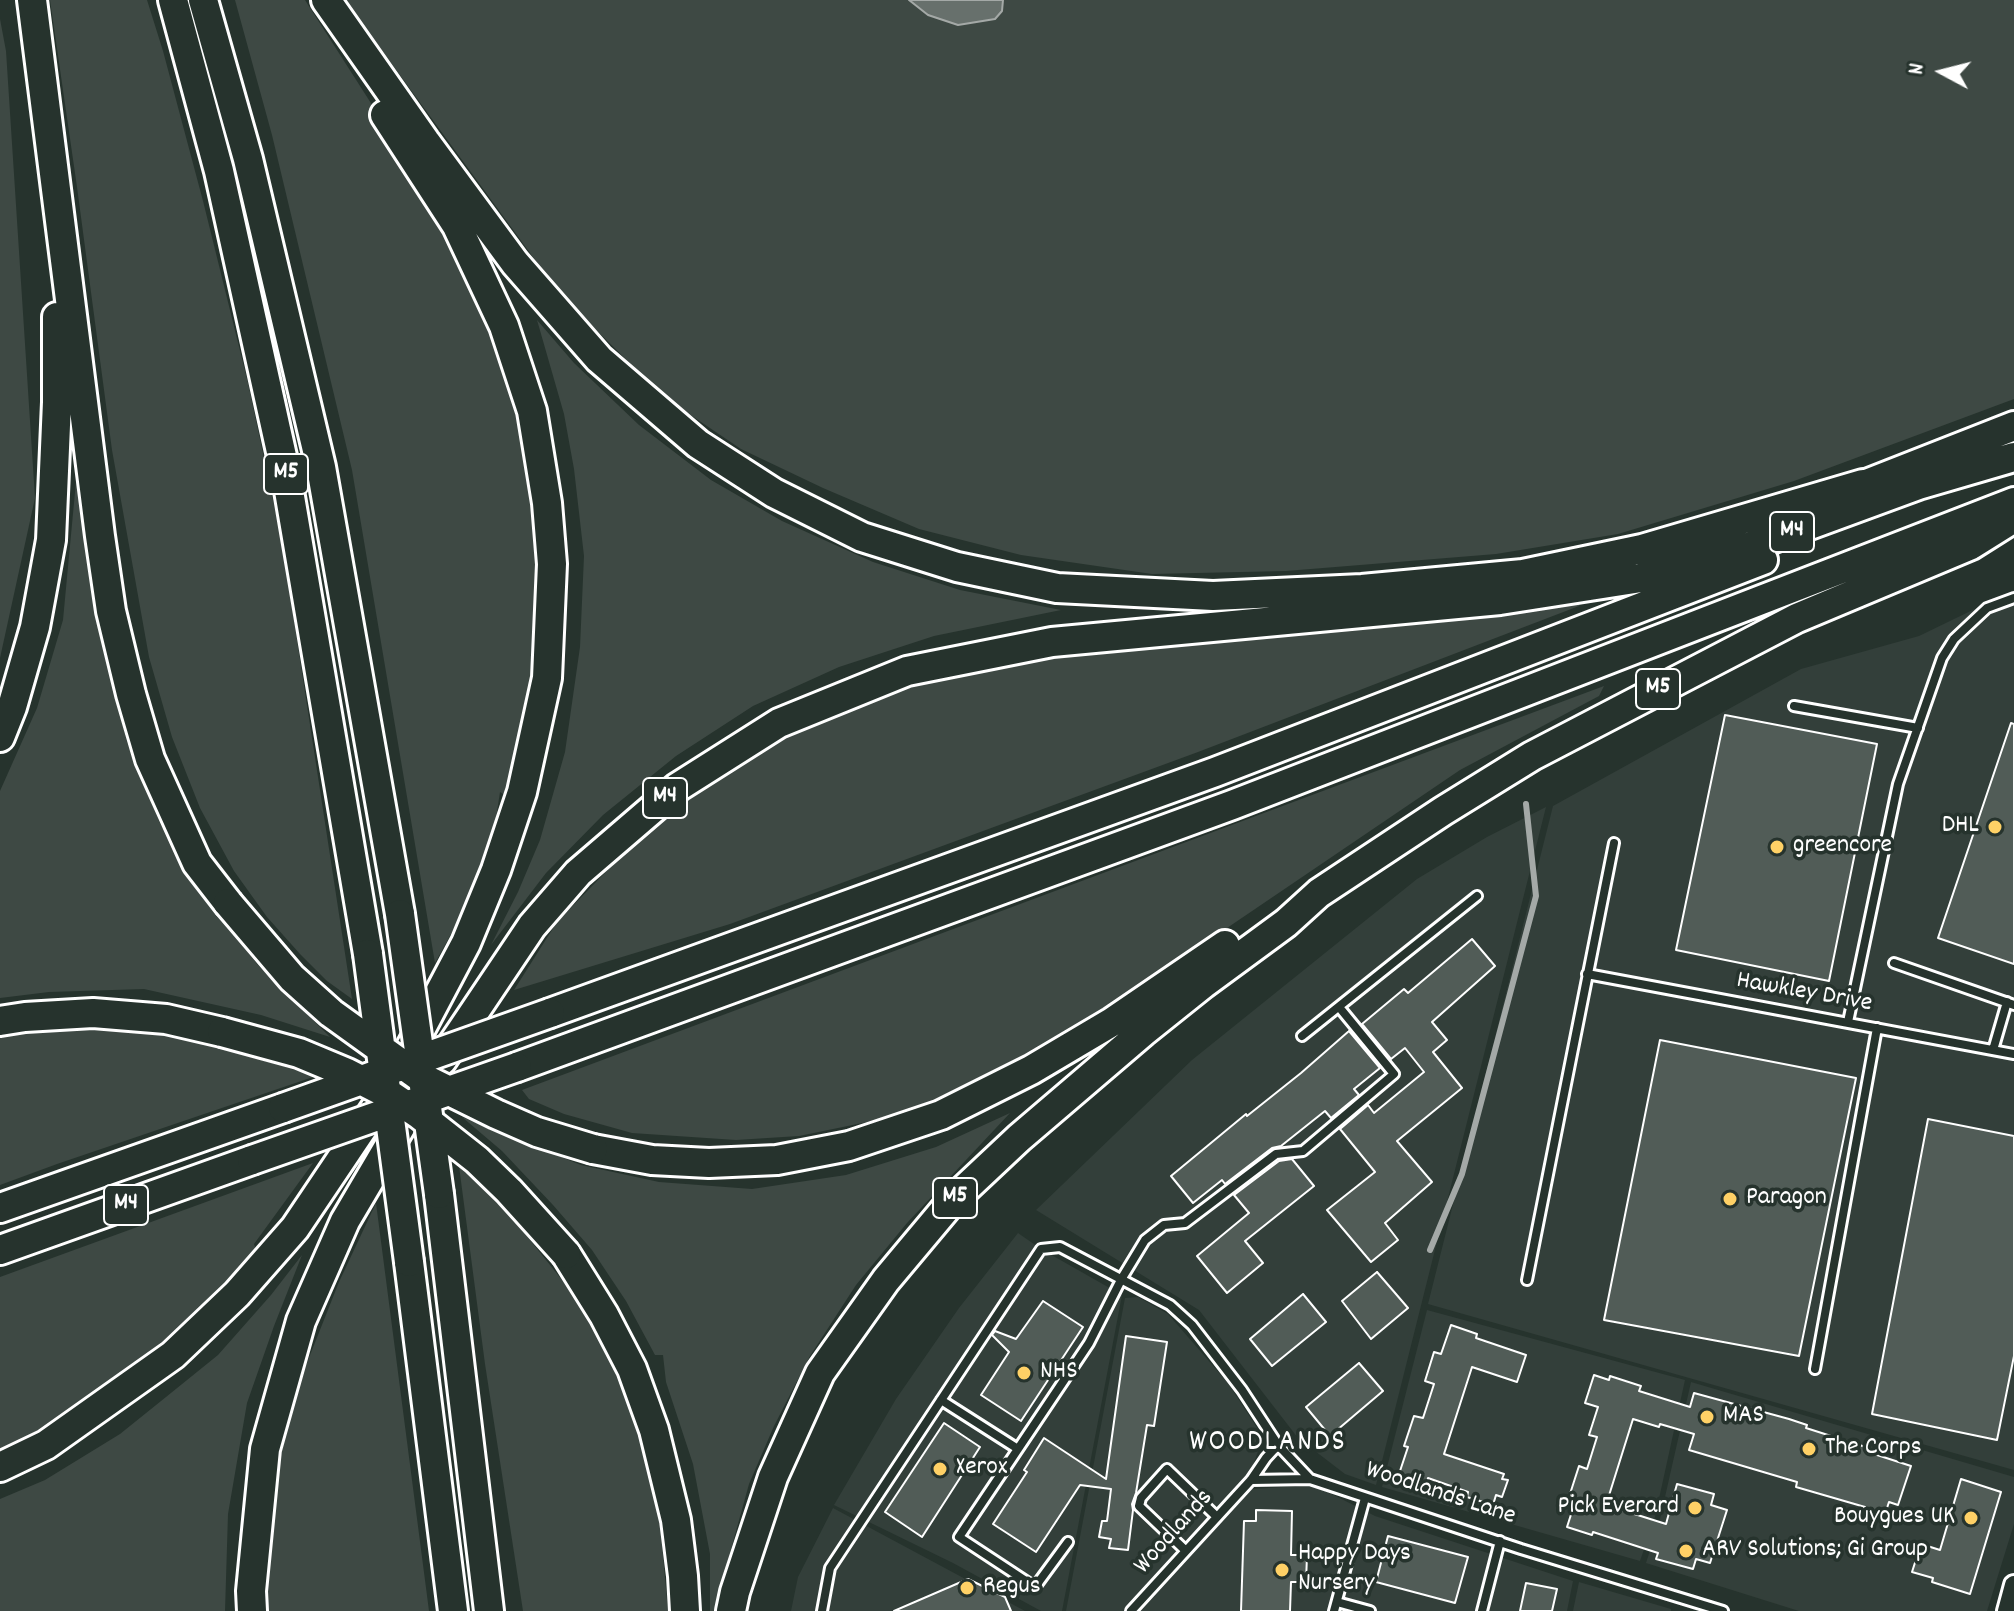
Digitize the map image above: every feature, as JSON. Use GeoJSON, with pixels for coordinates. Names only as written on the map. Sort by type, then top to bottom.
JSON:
{"type":"FeatureCollection","features":[{"type":"Feature","properties":{"kind":"highway","name":"M5"},"geometry":{"type":"LineString","coordinates":[[32,0],[111,611],[150,759],[197,863],[256,937],[292,978],[331,1013],[406,1068],[537,1132],[593,1149],[652,1160],[695,1163],[777,1160],[849,1146],[941,1115],[1031,1070],[1112,1022],[1275,910],[1319,893]]}},
{"type":"Feature","properties":{"kind":"highway","name":"M5"},"geometry":{"type":"LineString","coordinates":[[173,0],[219,171],[287,479],[368,954],[453,1611]]}},
{"type":"Feature","properties":{"kind":"highway","name":"M5"},"geometry":{"type":"LineString","coordinates":[[203,0],[248,159],[321,467],[400,914],[439,1194],[489,1611]]}},
{"type":"Feature","properties":{"kind":"highway"},"geometry":{"type":"LineString","coordinates":[[0,1467],[46,1445],[173,1355],[237,1294],[295,1228],[393,1083],[466,943],[496,870],[529,763],[547,678],[552,564],[547,503],[532,411],[504,326],[457,226],[311,0]]}},
{"type":"Feature","properties":{"kind":"highway","name":"M4"},"geometry":{"type":"LineString","coordinates":[[326,0],[515,263],[599,359],[698,444],[774,493],[862,537],[943,563],[1057,588],[1213,596],[1362,589],[1523,574],[1642,549],[1863,484]]}},
{"type":"Feature","properties":{"kind":"highway","name":"M5"},"geometry":{"type":"LineString","coordinates":[[0,737],[35,627],[51,540],[57,314],[46,112]]}},
{"type":"Feature","properties":{"kind":"highway","name":"M4"},"geometry":{"type":"LineString","coordinates":[[1565,588],[1755,529],[2014,426]]}},
{"type":"Feature","properties":{"kind":"highway","name":"M4"},"geometry":{"type":"LineString","coordinates":[[252,1611],[251,1591],[265,1449],[301,1321],[345,1221],[416,1100],[532,926],[578,873],[678,787],[779,723],[907,671],[1052,642],[1500,600],[1641,578],[1752,546],[1918,485],[2014,458]]}},
{"type":"Feature","properties":{"kind":"highway","name":"M4"},"geometry":{"type":"LineString","coordinates":[[0,1208],[1215,772],[1694,587],[2014,458]]}},
{"type":"Feature","properties":{"kind":"highway","name":"M4"},"geometry":{"type":"LineString","coordinates":[[0,1250],[517,1067],[1217,810],[2014,502]]}},
{"type":"Feature","properties":{"kind":"highway","name":"M5"},"geometry":{"type":"LineString","coordinates":[[731,1611],[773,1477],[820,1373],[886,1280],[953,1200],[1019,1138],[1143,1032],[1286,923],[1319,893],[1532,756],[1797,618],[1971,545],[2014,518]]}},
{"type":"Feature","properties":{"kind":"highway"},"geometry":{"type":"LineString","coordinates":[[0,1021],[93,1013],[166,1019],[299,1053],[392,1096],[477,1160],[566,1254],[604,1315],[632,1369],[654,1430],[676,1520],[685,1611]]}},
{"type":"Feature","properties":{"kind":"street"},"geometry":{"type":"LineString","coordinates":[[2007,1611],[2014,1585]]}},
{"type":"Feature","properties":{"kind":"lane"},"geometry":{"type":"LineString","coordinates":[[1848,1022],[1898,784],[1942,658],[1954,639],[1987,608],[2014,598]]}},
{"type":"Feature","properties":{"kind":"lane"},"geometry":{"type":"LineString","coordinates":[[1794,706],[1918,728]]}},
{"type":"Feature","properties":{"kind":"lane"},"geometry":{"type":"LineString","coordinates":[[1527,1280],[1614,843]]}},
{"type":"Feature","properties":{"kind":"lane"},"geometry":{"type":"LineString","coordinates":[[1302,1036],[1477,896]]}},
{"type":"Feature","properties":{"kind":"lane"},"geometry":{"type":"LineString","coordinates":[[1894,963],[2010,1003],[1993,1050]]}},
{"type":"Feature","properties":{"kind":"lane","name":"Hawkley Drive"},"geometry":{"type":"LineString","coordinates":[[1587,974],[2014,1054]]}},
{"type":"Feature","properties":{"kind":"lane"},"geometry":{"type":"LineString","coordinates":[[1068,1542],[1035,1587],[959,1537],[1089,1343],[1145,1240],[1164,1225],[1185,1223],[1276,1154],[1303,1151],[1394,1074],[1339,1007]]}},
{"type":"Feature","properties":{"kind":"lane"},"geometry":{"type":"LineString","coordinates":[[1815,1369],[1877,1028]]}},
{"type":"Feature","properties":{"kind":"lane","name":"Woodlands Lane"},"geometry":{"type":"LineString","coordinates":[[941,1400],[1041,1249],[1060,1247],[1170,1305],[1192,1325],[1242,1390],[1278,1445],[1310,1479],[1723,1611]]}},
{"type":"Feature","properties":{"kind":"lane"},"geometry":{"type":"LineString","coordinates":[[822,1611],[830,1568],[941,1400],[1018,1449]]}},
{"type":"Feature","properties":{"kind":"lane","name":"Woodlands"},"geometry":{"type":"LineString","coordinates":[[1131,1611],[1251,1480],[1278,1445]]}},
{"type":"Feature","properties":{"kind":"lane"},"geometry":{"type":"LineString","coordinates":[[1186,1551],[1139,1506],[1141,1498],[1167,1469],[1217,1517]]}},
{"type":"Feature","properties":{"kind":"lane"},"geometry":{"type":"LineString","coordinates":[[1251,1480],[1310,1479]]}},
{"type":"Feature","properties":{"kind":"lane"},"geometry":{"type":"LineString","coordinates":[[1365,1498],[1335,1606],[1370,1611]]}},
{"type":"Feature","properties":{"kind":"lane"},"geometry":{"type":"LineString","coordinates":[[1482,1611],[1500,1541]]}},
{"type":"Feature","properties":{"kind":"shaded area"},"geometry":{"type":"Polygon","coordinates":[[[50,0],[147,0],[163,51],[248,383],[282,542],[352,999],[327,981],[300,954],[267,917],[234,871],[200,808],[172,737],[149,657],[112,450],[50,0]]]}},
{"type":"Feature","properties":{"kind":"shaded area"},"geometry":{"type":"Polygon","coordinates":[[[235,0],[305,0],[415,172],[486,309],[518,402],[534,481],[540,575],[532,685],[508,797],[500,792],[494,831],[466,907],[435,963],[352,470],[272,135],[235,0]]]}},
{"type":"Feature","properties":{"kind":"shaded area"},"geometry":{"type":"Polygon","coordinates":[[[345,0],[2014,0],[2014,399],[1794,481],[1618,534],[1496,554],[1286,571],[1152,574],[1021,555],[919,529],[823,488],[741,449],[664,397],[560,294],[345,0]]]}},
{"type":"Feature","properties":{"kind":"shaded area"},"geometry":{"type":"Polygon","coordinates":[[[909,0],[1003,0],[1002,11],[995,19],[958,25],[928,15],[909,0]]]}},
{"type":"Feature","properties":{"kind":"shaded area"},"geometry":{"type":"Polygon","coordinates":[[[0,19],[6,51],[35,498],[0,658],[0,19]]]}},
{"type":"Feature","properties":{"kind":"shaded area"},"geometry":{"type":"Polygon","coordinates":[[[537,320],[574,363],[639,425],[711,480],[782,521],[873,562],[960,590],[1061,610],[934,636],[839,667],[753,706],[676,756],[603,815],[546,873],[491,945],[540,840],[565,752],[580,647],[584,556],[574,469],[564,414],[537,320]]]}},
{"type":"Feature","properties":{"kind":"shaded area"},"geometry":{"type":"Polygon","coordinates":[[[77,471],[110,674],[127,742],[159,821],[197,885],[257,964],[330,1037],[261,1015],[144,989],[49,992],[0,998],[0,791],[37,708],[63,620],[77,471]]]}},
{"type":"Feature","properties":{"kind":"shaded area"},"geometry":{"type":"Polygon","coordinates":[[[2014,590],[2014,1470],[1428,1304],[1553,806],[1801,669],[1919,636],[2014,590]]]}},
{"type":"Feature","properties":{"kind":"shaded area"},"geometry":{"type":"Polygon","coordinates":[[[1584,597],[1579,606],[1198,752],[730,924],[514,990],[557,922],[633,844],[714,780],[810,723],[880,692],[970,666],[1116,643],[1584,597]]]}},
{"type":"Feature","properties":{"kind":"shaded area"},"geometry":{"type":"Polygon","coordinates":[[[1604,686],[1599,696],[1460,770],[1084,1025],[1004,1071],[951,1096],[872,1121],[799,1136],[736,1140],[632,1133],[564,1114],[529,1099],[522,1090],[1604,686]]]}},
{"type":"Feature","properties":{"kind":"shaded area"},"geometry":{"type":"Polygon","coordinates":[[[1546,807],[1376,1485],[1345,1474],[1298,1438],[1199,1310],[1036,1210],[1192,1060],[1417,879],[1487,837],[1546,807]]]}},
{"type":"Feature","properties":{"kind":"shaded area"},"geometry":{"type":"Polygon","coordinates":[[[101,1029],[170,1035],[316,1076],[0,1185],[0,1036],[101,1029]]]}},
{"type":"Feature","properties":{"kind":"shaded area"},"geometry":{"type":"Polygon","coordinates":[[[1010,1113],[907,1223],[856,1285],[810,1356],[749,1484],[714,1611],[710,1611],[710,1554],[693,1464],[666,1382],[663,1355],[655,1355],[626,1301],[592,1250],[502,1151],[462,1117],[581,1165],[659,1182],[752,1189],[846,1175],[936,1147],[1010,1113]]]}},
{"type":"Feature","properties":{"kind":"shaded area"},"geometry":{"type":"Polygon","coordinates":[[[313,1163],[254,1244],[256,1250],[168,1339],[107,1389],[0,1450],[0,1277],[313,1163]]]}},
{"type":"Feature","properties":{"kind":"shaded area"},"geometry":{"type":"Polygon","coordinates":[[[459,1166],[510,1215],[562,1280],[599,1335],[638,1428],[660,1522],[668,1611],[523,1611],[485,1364],[459,1166]]]}},
{"type":"Feature","properties":{"kind":"shaded area"},"geometry":{"type":"Polygon","coordinates":[[[376,1203],[429,1611],[268,1611],[270,1526],[280,1459],[295,1393],[339,1282],[376,1203]]]}},
{"type":"Feature","properties":{"kind":"shaded area"},"geometry":{"type":"Polygon","coordinates":[[[1018,1233],[1122,1295],[1062,1611],[1041,1611],[953,1563],[834,1505],[896,1399],[959,1308],[1018,1233]]]}},
{"type":"Feature","properties":{"kind":"shaded area"},"geometry":{"type":"Polygon","coordinates":[[[302,1255],[247,1403],[228,1514],[225,1611],[0,1611],[0,1499],[45,1480],[120,1434],[218,1355],[302,1255]]]}},
{"type":"Feature","properties":{"kind":"shaded area"},"geometry":{"type":"Polygon","coordinates":[[[1138,1297],[1168,1314],[1228,1383],[1263,1437],[1251,1471],[1124,1611],[1066,1611],[1125,1298],[1138,1297]]]}},
{"type":"Feature","properties":{"kind":"shaded area"},"geometry":{"type":"Polygon","coordinates":[[[1427,1310],[1685,1380],[1655,1517],[1640,1561],[1382,1487],[1427,1310]]]}},
{"type":"Feature","properties":{"kind":"shaded area"},"geometry":{"type":"Polygon","coordinates":[[[1691,1382],[2014,1477],[2014,1524],[1987,1611],[1799,1611],[1646,1563],[1660,1519],[1691,1382]]]}},
{"type":"Feature","properties":{"kind":"shaded area"},"geometry":{"type":"Polygon","coordinates":[[[1314,1485],[1375,1516],[1573,1581],[1567,1611],[1139,1611],[1252,1489],[1314,1485]]]}},
{"type":"Feature","properties":{"kind":"shaded area"},"geometry":{"type":"Polygon","coordinates":[[[833,1508],[1025,1611],[791,1611],[798,1577],[833,1508]]]}},
{"type":"Feature","properties":{"kind":"shaded area"},"geometry":{"type":"Polygon","coordinates":[[[1579,1582],[1671,1609],[1671,1611],[1573,1611],[1579,1582]]]}},
{"type":"Feature","properties":{"kind":"building","name":"greencore"},"geometry":{"type":"Polygon","coordinates":[[[1725,715],[1877,744],[1829,981],[1676,950],[1725,715]]]}},
{"type":"Feature","properties":{"kind":"building","name":"DHL"},"geometry":{"type":"Polygon","coordinates":[[[2011,723],[2014,724],[2014,964],[1938,938],[2011,723]]]}},
{"type":"Feature","properties":{"kind":"building"},"geometry":{"type":"Polygon","coordinates":[[[1472,939],[1495,966],[1432,1022],[1447,1040],[1433,1052],[1462,1088],[1397,1141],[1432,1182],[1385,1223],[1398,1240],[1371,1262],[1327,1210],[1375,1172],[1340,1129],[1368,1105],[1374,1113],[1424,1072],[1405,1048],[1391,1059],[1362,1024],[1404,989],[1408,993],[1472,939]]]}},
{"type":"Feature","properties":{"kind":"building"},"geometry":{"type":"Polygon","coordinates":[[[1349,1031],[1380,1068],[1354,1089],[1359,1095],[1331,1118],[1325,1111],[1281,1146],[1272,1148],[1225,1184],[1222,1180],[1193,1203],[1171,1176],[1349,1031]]]}},
{"type":"Feature","properties":{"kind":"building","name":"Paragon"},"geometry":{"type":"Polygon","coordinates":[[[1660,1040],[1856,1078],[1799,1356],[1604,1320],[1660,1040]]]}},
{"type":"Feature","properties":{"kind":"building"},"geometry":{"type":"Polygon","coordinates":[[[1928,1119],[2014,1136],[2014,1356],[1997,1440],[1872,1414],[1928,1119]]]}},
{"type":"Feature","properties":{"kind":"building"},"geometry":{"type":"Polygon","coordinates":[[[1292,1159],[1314,1186],[1245,1241],[1263,1263],[1227,1293],[1197,1256],[1249,1213],[1234,1195],[1279,1161],[1292,1159]]]}},
{"type":"Feature","properties":{"kind":"building"},"geometry":{"type":"Polygon","coordinates":[[[1377,1272],[1408,1308],[1371,1339],[1342,1301],[1377,1272]]]}},
{"type":"Feature","properties":{"kind":"building"},"geometry":{"type":"Polygon","coordinates":[[[1303,1294],[1326,1322],[1272,1366],[1250,1339],[1303,1294]]]}},
{"type":"Feature","properties":{"kind":"building","name":"NHS"},"geometry":{"type":"Polygon","coordinates":[[[1043,1301],[1083,1327],[1021,1421],[981,1395],[1009,1352],[992,1335],[995,1331],[1016,1339],[1043,1301]]]}},
{"type":"Feature","properties":{"kind":"building"},"geometry":{"type":"Polygon","coordinates":[[[1451,1325],[1477,1334],[1476,1338],[1526,1355],[1517,1382],[1472,1367],[1444,1454],[1504,1474],[1502,1479],[1508,1480],[1502,1497],[1496,1495],[1493,1505],[1467,1497],[1468,1492],[1428,1478],[1427,1483],[1399,1474],[1414,1416],[1423,1418],[1434,1384],[1425,1381],[1434,1352],[1441,1354],[1451,1325]]]}},
{"type":"Feature","properties":{"kind":"building"},"geometry":{"type":"Polygon","coordinates":[[[1126,1336],[1167,1342],[1154,1426],[1147,1425],[1132,1504],[1128,1550],[1109,1548],[1111,1539],[1099,1537],[1102,1521],[1107,1521],[1111,1489],[1080,1485],[1036,1552],[993,1524],[1027,1472],[1024,1470],[1044,1438],[1106,1479],[1126,1336]]]}},
{"type":"Feature","properties":{"kind":"building"},"geometry":{"type":"Polygon","coordinates":[[[1359,1363],[1383,1391],[1330,1436],[1306,1407],[1359,1363]]]}},
{"type":"Feature","properties":{"kind":"building"},"geometry":{"type":"Polygon","coordinates":[[[1594,1375],[1609,1380],[1610,1376],[1641,1386],[1639,1391],[1690,1407],[1694,1393],[1789,1419],[1807,1425],[1806,1428],[1875,1450],[1874,1454],[1911,1466],[1898,1505],[1889,1502],[1884,1517],[1863,1511],[1865,1507],[1796,1487],[1797,1482],[1689,1450],[1694,1434],[1633,1419],[1606,1505],[1666,1524],[1677,1484],[1714,1494],[1711,1505],[1727,1510],[1710,1563],[1696,1559],[1693,1569],[1656,1559],[1658,1553],[1567,1527],[1576,1499],[1569,1497],[1579,1466],[1587,1469],[1597,1437],[1589,1435],[1598,1407],[1585,1403],[1594,1375]]]}},
{"type":"Feature","properties":{"kind":"building","name":"Xerox"},"geometry":{"type":"Polygon","coordinates":[[[944,1423],[980,1447],[922,1537],[885,1512],[944,1423]]]}},
{"type":"Feature","properties":{"kind":"building","name":"Bouygues UK"},"geometry":{"type":"Polygon","coordinates":[[[1961,1479],[2001,1492],[1970,1594],[1912,1572],[1921,1544],[1940,1550],[1961,1479]]]}},
{"type":"Feature","properties":{"kind":"building","name":"Happy Days Nursery"},"geometry":{"type":"Polygon","coordinates":[[[1256,1510],[1292,1511],[1291,1555],[1307,1555],[1306,1582],[1291,1582],[1290,1611],[1241,1611],[1244,1521],[1256,1521],[1256,1510]]]}},
{"type":"Feature","properties":{"kind":"building"},"geometry":{"type":"Polygon","coordinates":[[[1388,1536],[1468,1557],[1455,1603],[1376,1582],[1388,1536]]]}},
{"type":"Feature","properties":{"kind":"building","name":"Regus"},"geometry":{"type":"Polygon","coordinates":[[[968,1579],[1005,1597],[1011,1611],[894,1611],[968,1579]]]}},
{"type":"Feature","properties":{"kind":"building"},"geometry":{"type":"Polygon","coordinates":[[[1526,1583],[1557,1589],[1552,1611],[1520,1611],[1526,1583]]]}},
{"type":"Feature","properties":{"kind":"waterway"},"geometry":{"type":"LineString","coordinates":[[1430,1250],[1462,1174],[1536,896],[1526,804]]}},
{"type":"Feature","properties":{"kind":"place","name":"DHL"},"geometry":{"type":"Point","coordinates":[1995,827]}},
{"type":"Feature","properties":{"kind":"place","name":"greencore"},"geometry":{"type":"Point","coordinates":[1777,847]}},
{"type":"Feature","properties":{"kind":"place","name":"Paragon"},"geometry":{"type":"Point","coordinates":[1730,1199]}},
{"type":"Feature","properties":{"kind":"place","name":"NHS"},"geometry":{"type":"Point","coordinates":[1024,1373]}},
{"type":"Feature","properties":{"kind":"place","name":"MAS"},"geometry":{"type":"Point","coordinates":[1707,1417]}},
{"type":"Feature","properties":{"kind":"place","name":"The Corps"},"geometry":{"type":"Point","coordinates":[1809,1449]}},
{"type":"Feature","properties":{"kind":"place","name":"Xerox"},"geometry":{"type":"Point","coordinates":[940,1469]}},
{"type":"Feature","properties":{"kind":"place","name":"Pick Everard"},"geometry":{"type":"Point","coordinates":[1695,1508]}},
{"type":"Feature","properties":{"kind":"place","name":"Bouygues UK"},"geometry":{"type":"Point","coordinates":[1971,1518]}},
{"type":"Feature","properties":{"kind":"place","name":"ARV Solutions; Gi Group"},"geometry":{"type":"Point","coordinates":[1686,1551]}},
{"type":"Feature","properties":{"kind":"place","name":"Happy Days Nursery"},"geometry":{"type":"Point","coordinates":[1282,1570]}},
{"type":"Feature","properties":{"kind":"place","name":"Regus"},"geometry":{"type":"Point","coordinates":[967,1588]}},
{"type":"Feature","properties":{"kind":"district","name":"WOODLANDS"},"geometry":{"type":"Point","coordinates":[1268,1445]}}]}
